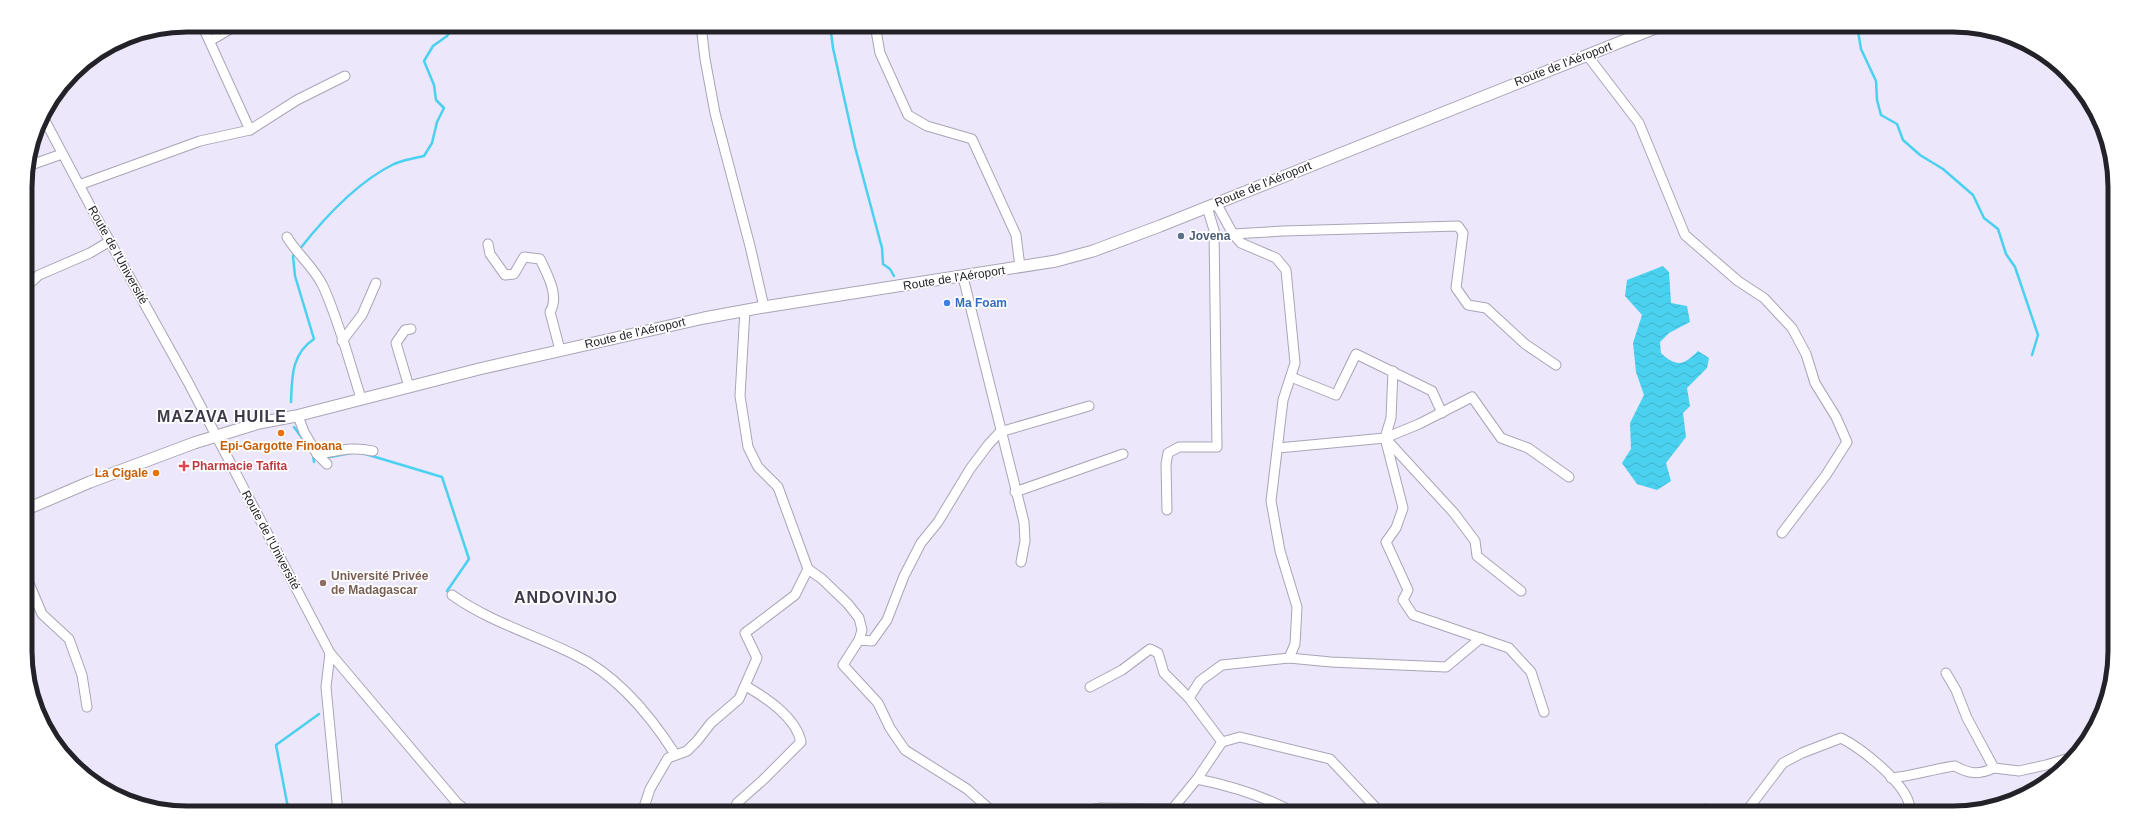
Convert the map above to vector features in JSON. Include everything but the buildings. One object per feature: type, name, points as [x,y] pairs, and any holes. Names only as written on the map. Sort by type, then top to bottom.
[{"type":"main road","name":"Route de l'Aéroport","points":[[32,507],[90,482],[216,435],[259,423],[298,416],[361,398],[409,388],[560,350],[745,310],[963,277],[1056,261],[1093,251],[1645,32]]},
{"type":"street","points":[[206,32],[250,130]]},
{"type":"street","points":[[210,41],[225,32]]},
{"type":"street","points":[[702,32],[715,113],[750,246],[764,307]]},
{"type":"street","points":[[876,32],[880,53],[908,115],[927,126],[972,139],[1016,235],[1020,267]]},
{"type":"street","points":[[1587,55],[1638,123],[1685,236],[1738,281],[1764,298],[1792,328],[1806,354],[1815,383],[1836,416],[1847,442],[1826,475],[1782,533]]},
{"type":"street","points":[[78,185],[200,141],[250,130],[297,100],[345,76]]},
{"type":"street","name":"Route de l'Université","points":[[46,123],[78,185],[216,435],[330,653],[461,806]]},
{"type":"street","points":[[34,164],[62,154]]},
{"type":"street","points":[[1212,205],[1241,243],[1276,258],[1286,270],[1296,363],[1283,400],[1271,501],[1280,551],[1297,607],[1295,644],[1289,658]]},
{"type":"street","points":[[1167,510],[1166,464],[1168,453],[1179,447],[1217,447],[1214,230],[1212,205]]},
{"type":"street","points":[[1233,234],[1283,231],[1458,226],[1463,233],[1456,288],[1468,305],[1486,308],[1525,344],[1556,366]]},
{"type":"street","points":[[287,237],[293,247],[310,264],[322,285],[361,398]]},
{"type":"street","points":[[32,281],[39,275],[90,253],[110,241]]},
{"type":"street","points":[[488,244],[490,254],[505,275],[514,274],[524,257],[540,259],[548,276],[555,302],[550,312],[560,350]]},
{"type":"street","points":[[963,277],[1000,432],[1024,522],[1025,540],[1021,562]]},
{"type":"street","points":[[342,341],[362,315],[376,283]]},
{"type":"street","points":[[745,310],[740,396],[748,447],[758,466],[778,487],[808,569],[848,604],[859,618],[862,630],[859,640],[843,665],[878,703],[890,728],[905,750],[967,789],[986,806]]},
{"type":"street","points":[[409,388],[396,343],[405,330],[411,329]]},
{"type":"street","points":[[1291,377],[1336,395],[1356,354],[1432,391],[1442,413]]},
{"type":"street","points":[[1392,371],[1391,418],[1385,438],[1403,508],[1396,528],[1386,542],[1408,590],[1403,600],[1413,615],[1509,648],[1531,672],[1544,712]]},
{"type":"street","points":[[1278,448],[1385,438],[1442,413],[1472,397],[1501,438],[1528,448],[1569,477]]},
{"type":"street","points":[[859,640],[872,641],[887,620],[904,576],[921,543],[938,522],[970,469],[1000,432],[1089,406]]},
{"type":"street","points":[[298,416],[304,432],[317,454],[327,464]]},
{"type":"street","points":[[1385,438],[1454,513],[1475,541],[1477,556],[1521,591]]},
{"type":"street","points":[[317,454],[356,447],[373,450]]},
{"type":"street","points":[[1015,492],[1123,454]]},
{"type":"street","points":[[644,806],[650,789],[668,758],[686,751],[697,742],[711,723],[739,699],[757,658],[745,633],[795,595],[808,569]]},
{"type":"street","points":[[32,590],[42,614],[70,639],[82,675],[87,706]]},
{"type":"street","points":[[452,595],[501,623],[576,655],[599,670],[625,690],[663,736],[675,754]]},
{"type":"street","points":[[1189,698],[1200,681],[1222,665],[1289,658],[1338,663],[1446,667],[1481,638]]},
{"type":"street","points":[[1090,687],[1122,670],[1150,650],[1158,653],[1164,673],[1189,698],[1222,742]]},
{"type":"street","points":[[330,653],[326,687],[337,806]]},
{"type":"street","points":[[1946,673],[1956,690],[1967,718],[1994,768]]},
{"type":"street","points":[[736,806],[737,803],[763,780],[801,742],[799,733],[783,714],[764,697],[746,686]]},
{"type":"street","points":[[1174,806],[1197,779],[1222,742],[1240,737],[1330,759],[1373,806]]},
{"type":"street","points":[[1750,806],[1774,771],[1783,762],[1840,738],[1852,743],[1891,778],[1907,797],[1910,806]]},
{"type":"street","points":[[1891,778],[1915,776],[1937,769],[1955,766],[1965,772],[1982,774],[1994,768],[2019,771],[2064,760]]},
{"type":"street","points":[[1197,779],[1228,785],[1282,806]]},
{"type":"water","points":[[1663,266],[1669,272],[1671,303],[1687,306],[1690,322],[1669,333],[1660,342],[1661,353],[1676,363],[1684,362],[1698,351],[1709,358],[1707,368],[1687,388],[1690,406],[1683,413],[1686,437],[1666,463],[1671,481],[1657,490],[1637,484],[1622,463],[1631,449],[1630,423],[1644,395],[1636,372],[1633,343],[1642,315],[1625,296],[1627,280]]},
{"type":"waterway","points":[[299,250],[330,213],[367,181],[394,164],[424,156],[432,143],[437,122],[444,108],[436,100],[434,85],[424,61],[433,46],[447,36],[450,32]]},
{"type":"waterway","points":[[831,32],[833,48],[855,147],[882,248],[883,264],[890,269],[894,276]]},
{"type":"waterway","points":[[1858,32],[1861,49],[1876,81],[1877,100],[1881,115],[1897,124],[1903,140],[1920,155],[1943,169],[1973,195],[1984,218],[1998,229],[2006,254],[2015,267],[2038,335],[2032,355]]},
{"type":"waterway","points":[[291,402],[294,367],[301,352],[306,345],[314,339],[295,276],[293,256],[296,253]]},
{"type":"waterway","points":[[294,427],[305,442]]},
{"type":"waterway","points":[[325,458],[351,453]]},
{"type":"waterway","points":[[362,453],[442,477],[469,559],[447,591]]},
{"type":"waterway","points":[[313,455],[314,462]]},
{"type":"waterway","points":[[288,806],[276,745],[319,714]]},
{"type":"place","name":"Jovena","points":[[1181,236]]},
{"type":"place","name":"Ma Foam","points":[[947,303]]},
{"type":"place","name":"Epi-Gargotte Finoana","points":[[281,433]]},
{"type":"place","name":"Pharmacie Tafita","points":[[184,466]]},
{"type":"place","name":"La Cigale","points":[[156,473]]},
{"type":"place","name":"Université Privée de Madagascar","points":[[323,583]]},
{"type":"district","name":"MAZAVA HUILE","points":[[222,416]]},
{"type":"district","name":"ANDOVINJO","points":[[566,597]]}]
